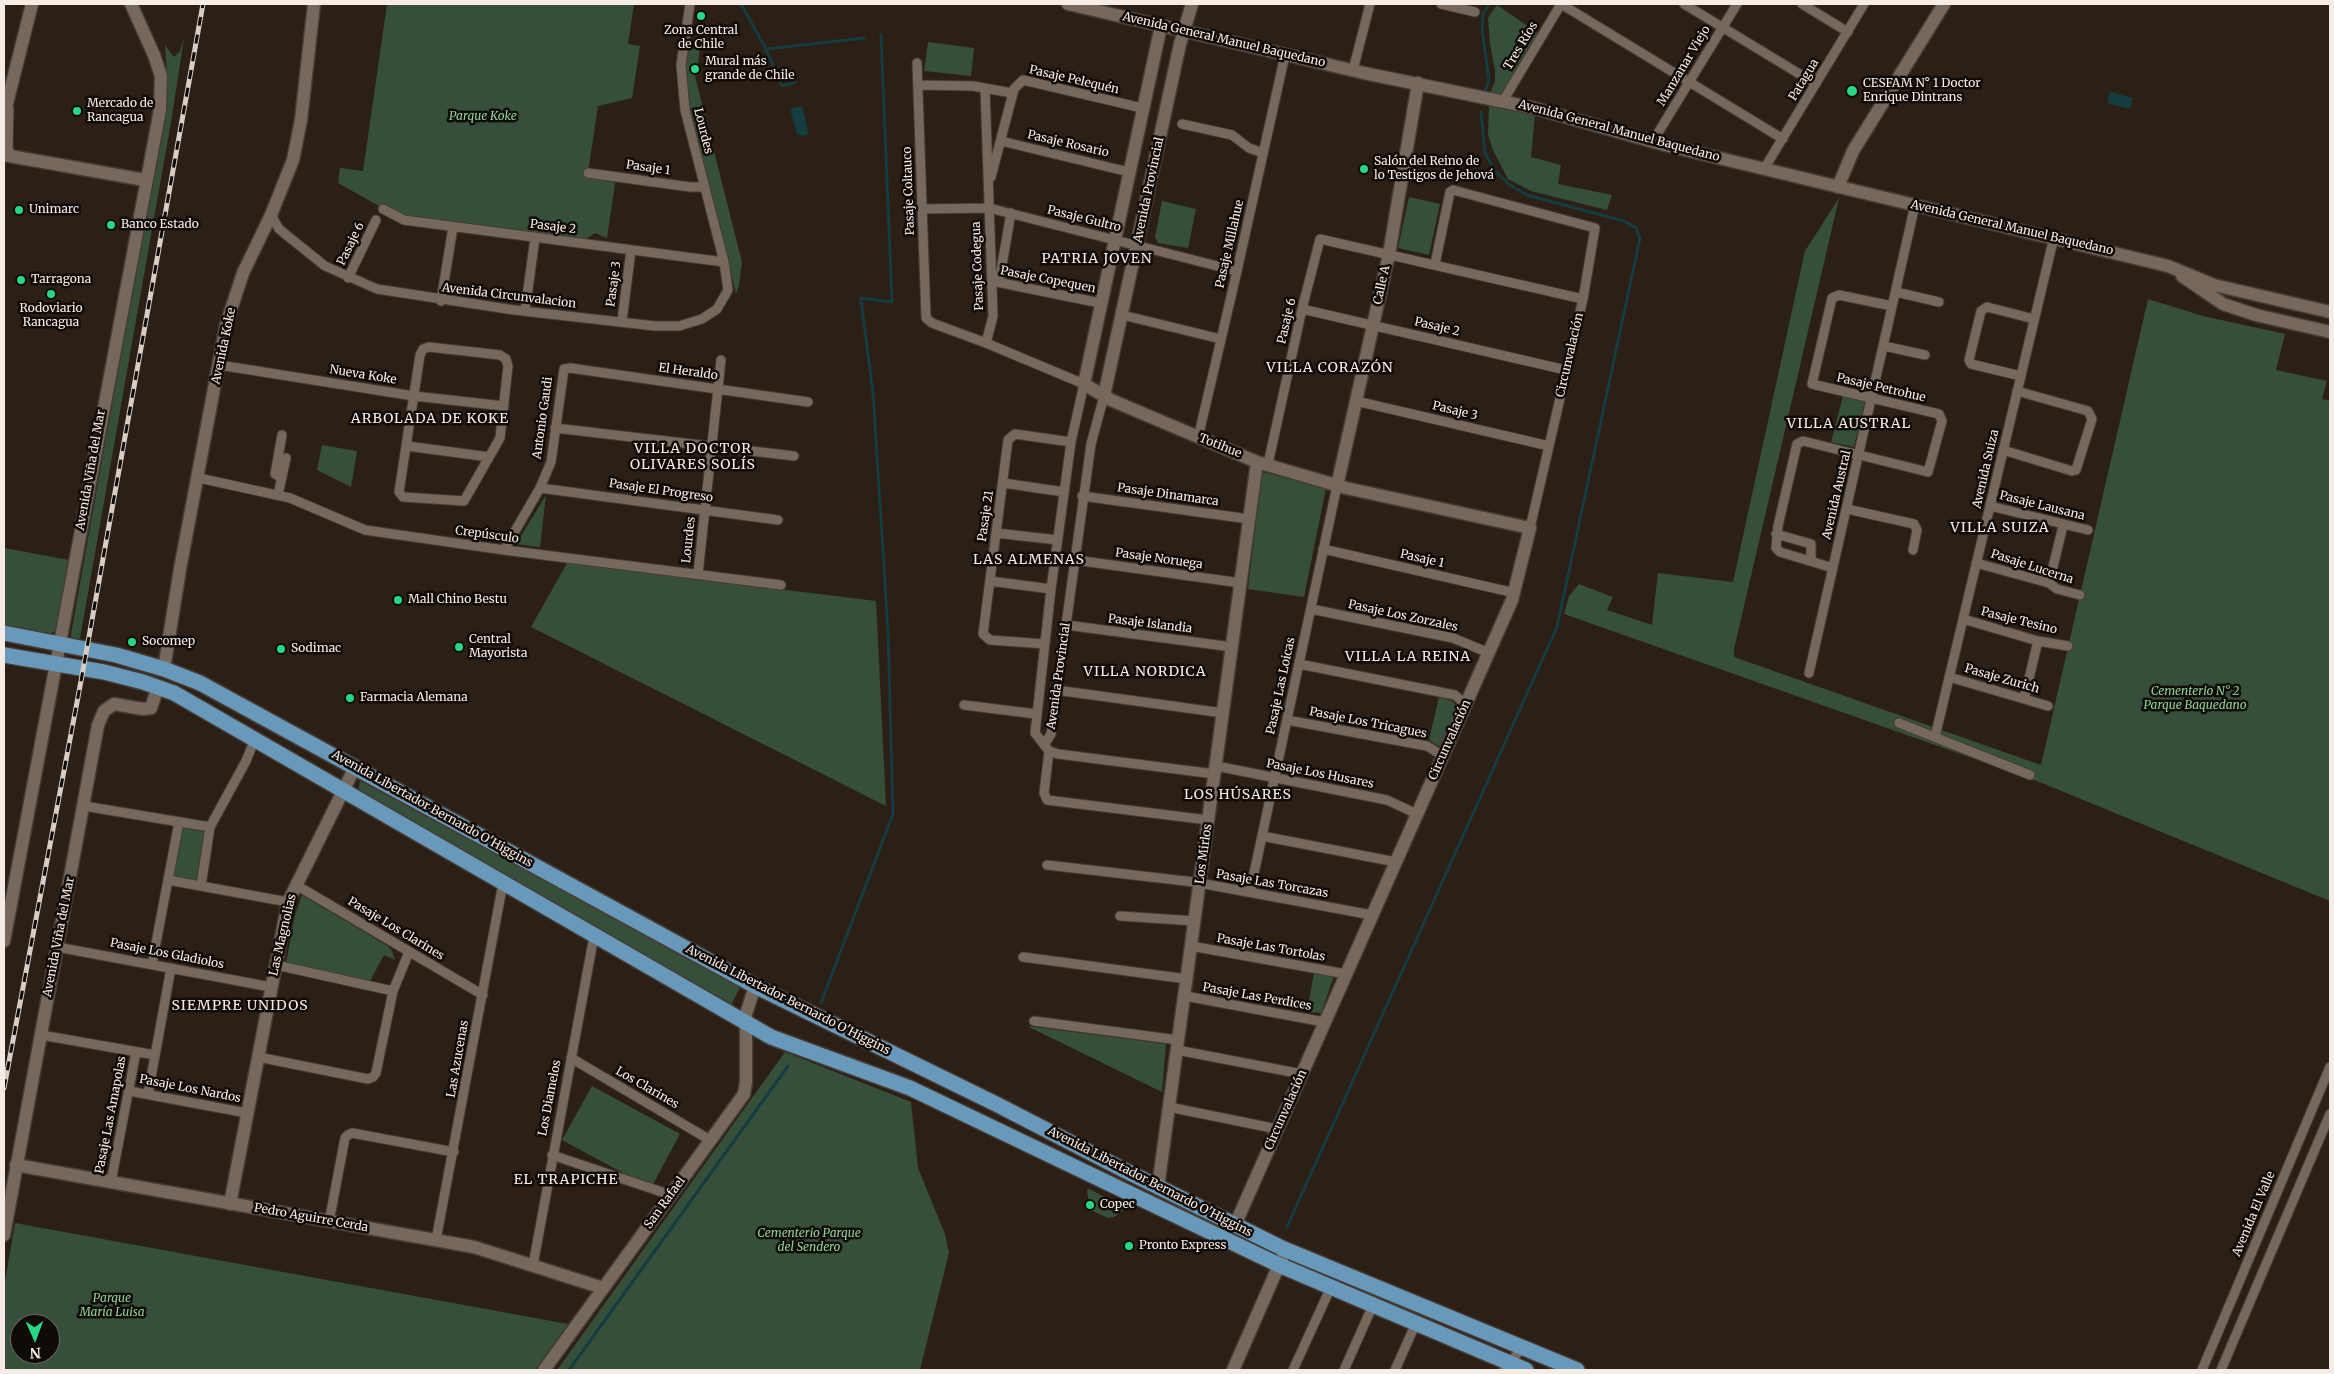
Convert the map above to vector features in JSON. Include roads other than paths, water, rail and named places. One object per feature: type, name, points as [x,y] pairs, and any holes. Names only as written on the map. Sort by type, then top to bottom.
[{"type":"main road","name":"Avenida Libertador Bernardo O'Higgins","points":[[4,633],[116,655],[164,668],[200,683],[755,986],[996,1104],[1284,1249],[1577,1370]]},
{"type":"main road","name":"Avenida Libertador Bernardo O'Higgins","points":[[4,654],[56,662],[128,678],[158,687],[202,707],[342,790],[771,1037],[910,1088],[1279,1265],[1416,1323],[1504,1364],[1526,1370]]},
{"type":"main road","points":[[1504,1364],[1506,1341]]},
{"type":"street","points":[[4,115],[32,4]]},
{"type":"street","name":"Avenida Viña del Mar","points":[[4,941],[8,891],[56,662],[162,90],[156,59],[131,4]]},
{"type":"street","name":"Avenida Koke","points":[[164,668],[180,569],[226,325],[242,273],[271,215],[293,160],[301,120],[314,4]]},
{"type":"street","name":"Lourdes","points":[[690,4],[681,65],[685,110],[724,262]]},
{"type":"street","name":"Avenida General Manuel Baquedano","points":[[1068,4],[1353,70],[1502,101],[1764,169],[2054,237],[2168,266],[2214,284],[2330,312]]},
{"type":"street","name":"Avenida Provincial","points":[[1046,748],[1051,734],[1082,496],[1091,444],[1104,396],[1138,246],[1183,31],[1192,4]]},
{"type":"street","points":[[1353,70],[1370,4]]},
{"type":"street","points":[[1442,4],[1476,12]]},
{"type":"street","points":[[1561,4],[1783,139]]},
{"type":"street","name":"Tres Ríos","points":[[1502,101],[1561,4]]},
{"type":"street","points":[[1684,4],[1816,84]]},
{"type":"street","name":"Manzanar Viejo","points":[[1653,141],[1736,4]]},
{"type":"street","points":[[1802,4],[1848,32]]},
{"type":"street","name":"Patagua","points":[[1764,169],[1864,4]]},
{"type":"street","points":[[1838,187],[1853,151],[1944,4]]},
{"type":"street","name":"Avenida Provincial","points":[[1046,748],[1036,733],[1036,714],[1071,442],[1161,26]]},
{"type":"street","name":"Pasaje Millahue","points":[[1198,438],[1238,271],[1285,54]]},
{"type":"street","name":"Pasaje Coltauco","points":[[917,63],[926,318]]},
{"type":"street","name":"Pasaje Pelequén","points":[[1012,93],[1015,85],[1023,80],[1142,108]]},
{"type":"street","name":"Calle A","points":[[1337,486],[1389,254],[1418,83]]},
{"type":"street","points":[[918,85],[973,86],[1012,93]]},
{"type":"street","name":"Pasaje Codegua","points":[[986,89],[989,208],[995,282],[993,316],[986,343]]},
{"type":"street","name":"Pasaje Codegua","points":[[988,186],[1012,93]]},
{"type":"street","points":[[9,96],[7,156],[145,180]]},
{"type":"street","points":[[1182,124],[1232,135],[1249,148],[1263,153]]},
{"type":"street","name":"Pasaje Rosario","points":[[1001,141],[1129,172]]},
{"type":"street","name":"Pasaje 1","points":[[588,172],[690,187],[705,187]]},
{"type":"street","name":"Circunvalación","points":[[1235,1225],[1515,593],[1583,299],[1596,232],[1593,226],[1457,190],[1450,192],[1435,264]]},
{"type":"street","name":"Avenida Austral","points":[[1809,673],[1915,205]]},
{"type":"street","name":"Pasaje Gultro","points":[[922,208],[989,208],[1238,271]]},
{"type":"street","name":"Pasaje 2","points":[[382,210],[404,220],[724,262]]},
{"type":"street","points":[[995,282],[1011,213]]},
{"type":"street","name":"Avenida Circunvalacion","points":[[271,215],[279,229],[302,250],[325,266],[348,278],[377,289],[441,301],[622,322],[679,326],[702,319],[718,309],[728,290],[724,262]]},
{"type":"street","name":"Pasaje 6","points":[[348,278],[376,220]]},
{"type":"street","points":[[441,301],[453,227]]},
{"type":"street","name":"Avenida Suiza","points":[[1935,737],[2054,237]]},
{"type":"street","points":[[525,311],[535,238]]},
{"type":"street","name":"Pasaje 6","points":[[1262,463],[1318,241],[1324,238],[1389,254]]},
{"type":"street","name":"Pasaje 3","points":[[622,322],[631,250]]},
{"type":"street","points":[[1389,254],[1583,299]]},
{"type":"street","name":"Avenida General Manuel Baquedano","points":[[2168,266],[2223,304],[2256,315],[2330,332]]},
{"type":"street","name":"Pasaje Copequen","points":[[995,282],[1100,303]]},
{"type":"street","points":[[1896,292],[1939,302]]},
{"type":"street","name":"Pasaje Petrohue","points":[[1859,455],[1928,472],[1942,421],[1942,416],[1814,385],[1812,380],[1832,298],[1839,295],[1892,306]]},
{"type":"street","points":[[2021,376],[1971,364],[1969,360],[1983,307],[2034,319]]},
{"type":"street","name":"Pasaje 2","points":[[1302,309],[1566,370]]},
{"type":"street","points":[[1122,315],[1221,339]]},
{"type":"street","name":"Totihue","points":[[926,318],[932,323],[986,343],[1084,384],[1104,396],[1198,438],[1262,463],[1337,486],[1530,528]]},
{"type":"street","points":[[1884,346],[1925,355]]},
{"type":"street","points":[[429,347],[500,355],[506,359],[508,366],[500,438],[464,501],[403,497],[399,492],[414,396],[420,355],[423,349],[429,347]]},
{"type":"street","name":"Lourdes","points":[[698,574],[721,360]]},
{"type":"street","name":"Nueva Koke","points":[[219,365],[414,396],[504,406]]},
{"type":"street","name":"El Heraldo","points":[[564,369],[570,368],[808,402]]},
{"type":"street","name":"Antonio Gaudi","points":[[504,550],[540,488],[551,462],[564,369]]},
{"type":"street","points":[[2003,450],[2072,471],[2076,470],[2092,414],[2088,411],[2017,391]]},
{"type":"street","name":"Pasaje 3","points":[[1356,400],[1549,446]]},
{"type":"street","points":[[555,428],[794,456]]},
{"type":"street","name":"Pasaje 21","points":[[1045,644],[990,640],[983,634],[996,533],[1008,440],[1015,434],[1071,442]]},
{"type":"street","points":[[282,435],[275,474],[282,478]]},
{"type":"street","points":[[1833,568],[1776,548],[1777,530],[1799,442],[1859,455]]},
{"type":"street","points":[[407,446],[489,457]]},
{"type":"street","points":[[278,496],[286,458]]},
{"type":"street","name":"Los Mirlos","points":[[1158,1187],[1250,519],[1262,463]]},
{"type":"street","name":"Crepúsculo","points":[[198,478],[296,500],[365,530],[504,550],[781,585]]},
{"type":"street","points":[[1003,483],[1064,492]]},
{"type":"street","name":"Pasaje Las Loicas","points":[[1250,892],[1337,486]]},
{"type":"street","name":"Pasaje El Progreso","points":[[540,488],[778,520]]},
{"type":"street","name":"Pasaje Dinamarca","points":[[1082,496],[1250,519]]},
{"type":"street","name":"Pasaje Lausana","points":[[1990,506],[2064,526],[2088,530]]},
{"type":"street","points":[[1847,508],[1914,524],[1917,530],[1913,550]]},
{"type":"street","points":[[2049,583],[2064,526]]},
{"type":"street","points":[[1777,530],[1811,544],[1811,561]]},
{"type":"street","points":[[996,533],[1058,540]]},
{"type":"street","name":"Pasaje 1","points":[[1323,549],[1515,593]]},
{"type":"street","name":"Pasaje Noruega","points":[[1075,560],[1241,583]]},
{"type":"street","name":"Pasaje Lucerna","points":[[1976,562],[2049,583],[2057,589],[2080,595]]},
{"type":"street","points":[[990,582],[1051,589]]},
{"type":"street","name":"Pasaje Los Zorzales","points":[[1310,609],[1453,638],[1489,653]]},
{"type":"street","name":"Pasaje Tesino","points":[[1963,620],[2038,641],[2068,646]]},
{"type":"street","name":"Pasaje Islandia","points":[[1066,625],[1232,647]]},
{"type":"street","points":[[2024,699],[2038,641]]},
{"type":"street","points":[[1299,664],[1455,695],[1466,705]]},
{"type":"street","name":"Pasaje Zurich","points":[[1949,677],[2048,706]]},
{"type":"street","name":"Avenida Viña del Mar","points":[[4,1235],[97,732],[104,712],[108,707],[117,704],[148,709],[154,701],[158,687]]},
{"type":"street","points":[[1056,690],[1223,713]]},
{"type":"street","points":[[964,705],[1036,714]]},
{"type":"street","name":"Pasaje Los Tricagues","points":[[1287,720],[1427,746],[1443,756]]},
{"type":"street","points":[[1899,723],[2030,775]]},
{"type":"street","points":[[201,886],[210,827],[246,761],[255,739]]},
{"type":"street","points":[[1046,748],[1044,793],[1047,800],[1208,820]]},
{"type":"street","name":"Pasaje Los Husares","points":[[1046,748],[1058,754],[1274,777],[1387,800],[1417,814]]},
{"type":"street","name":"Las Magnolias","points":[[230,1204],[288,902],[355,767]]},
{"type":"street","points":[[84,806],[210,827]]},
{"type":"street","points":[[152,964],[179,822]]},
{"type":"street","points":[[1262,836],[1396,862]]},
{"type":"street","name":"Pasaje Las Torcazas","points":[[1047,865],[1200,883],[1372,915]]},
{"type":"street","points":[[168,880],[288,902]]},
{"type":"street","name":"Las Azucenas","points":[[436,1240],[503,883]]},
{"type":"street","name":"Pasaje Los Clarines","points":[[296,885],[483,995]]},
{"type":"street","points":[[1120,916],[1195,921]]},
{"type":"street","name":"Los Diamelos","points":[[533,1265],[594,936]]},
{"type":"street","name":"Pasaje Las Tortolas","points":[[1191,946],[1346,974]]},
{"type":"street","name":"Pasaje Los Gladiolos","points":[[57,947],[271,987]]},
{"type":"street","points":[[258,1057],[368,1079],[373,1077],[376,1073],[393,992],[409,952]]},
{"type":"street","points":[[1023,957],[1187,979]]},
{"type":"street","points":[[276,965],[393,992]]},
{"type":"street","points":[[148,1094],[171,968]]},
{"type":"street","name":"San Rafael","points":[[544,1370],[745,1091],[746,1023],[748,1004],[755,986]]},
{"type":"street","name":"Pasaje Las Perdices","points":[[1185,996],[1324,1022]]},
{"type":"street","points":[[1034,1021],[1178,1045],[1302,1074]]},
{"type":"street","points":[[41,1035],[155,1055]]},
{"type":"street","name":"Pasaje Las Amapolas","points":[[111,1182],[136,1052]]},
{"type":"street","name":"Los Clarines","points":[[571,1058],[710,1140]]},
{"type":"street","name":"Avenida El Valle","points":[[2202,1370],[2330,1067]]},
{"type":"street","name":"Pasaje Los Nardos","points":[[129,1091],[247,1113]]},
{"type":"street","points":[[1169,1107],[1278,1129]]},
{"type":"street","points":[[2220,1370],[2330,1114]]},
{"type":"street","points":[[329,1222],[345,1138],[348,1135],[352,1133],[454,1152]]},
{"type":"street","points":[[552,1155],[671,1195]]},
{"type":"street","name":"Pedro Aguirre Cerda","points":[[16,1165],[488,1250],[603,1288]]},
{"type":"street","points":[[1235,1369],[1284,1249]]},
{"type":"street","points":[[1292,1370],[1331,1287]]},
{"type":"street","points":[[1344,1370],[1373,1305]]},
{"type":"street","points":[[1395,1370],[1416,1323]]},
{"type":"street","points":[[1504,1364],[1522,1348]]},
{"type":"water","points":[[2110,92],[2133,98],[2130,109],[2107,103]]},
{"type":"water","points":[[802,106],[809,134],[803,136],[797,134],[790,109]]},
{"type":"waterway","points":[[741,4],[766,49],[782,86],[795,82]]},
{"type":"waterway","points":[[1484,95],[1489,80],[1482,29],[1483,14],[1489,4]]},
{"type":"waterway","points":[[861,298],[892,302],[881,35]]},
{"type":"waterway","points":[[766,49],[864,38]]},
{"type":"waterway","points":[[1287,1227],[1557,627],[1640,238],[1636,228],[1624,221],[1527,195],[1510,185],[1495,171],[1485,153],[1481,112]]},
{"type":"waterway","points":[[821,1003],[893,814],[888,631],[873,393],[861,300]]},
{"type":"waterway","points":[[569,1370],[788,1066]]},
{"type":"railway","points":[[4,1088],[81,681],[203,4]]},
{"type":"place","name":"Zona Central de Chile","points":[[701,16]]},
{"type":"place","name":"Mural más grande de Chile","points":[[695,69]]},
{"type":"place","name":"CESFAM N° 1 Doctor Enrique Dintrans","points":[[1852,91]]},
{"type":"place","name":"Mercado de Rancagua","points":[[77,111]]},
{"type":"place","name":"Salón del Reino de lo Testigos de Jehová","points":[[1364,169]]},
{"type":"place","name":"Unimarc","points":[[19,210]]},
{"type":"place","name":"Banco Estado","points":[[111,225]]},
{"type":"place","name":"Tarragona","points":[[21,280]]},
{"type":"place","name":"Rodoviario Rancagua","points":[[51,294]]},
{"type":"place","name":"Mall Chino Bestu","points":[[398,600]]},
{"type":"place","name":"Socomep","points":[[132,642]]},
{"type":"place","name":"Central Mayorista","points":[[459,647]]},
{"type":"place","name":"Sodimac","points":[[281,649]]},
{"type":"place","name":"Farmacia Alemana","points":[[350,698]]},
{"type":"place","name":"Copec","points":[[1090,1205]]},
{"type":"place","name":"Pronto Express","points":[[1129,1246]]},
{"type":"district","name":"PATRIA JOVEN","points":[[1097,259]]},
{"type":"district","name":"VILLA CORAZÓN","points":[[1330,368]]},
{"type":"district","name":"ARBOLADA DE KOKE","points":[[430,419]]},
{"type":"district","name":"VILLA AUSTRAL","points":[[1849,424]]},
{"type":"district","name":"VILLA DOCTOR OLIVARES SOLÍS","points":[[693,458]]},
{"type":"district","name":"VILLA SUIZA","points":[[2000,528]]},
{"type":"district","name":"LAS ALMENAS","points":[[1029,560]]},
{"type":"district","name":"VILLA LA REINA","points":[[1408,657]]},
{"type":"district","name":"VILLA NORDICA","points":[[1145,672]]},
{"type":"district","name":"LOS HÚSARES","points":[[1238,795]]},
{"type":"district","name":"SIEMPRE UNIDOS","points":[[240,1006]]},
{"type":"district","name":"EL TRAPICHE","points":[[566,1180]]},
{"type":"park label","name":"Parque Koke","points":[[483,117]]},
{"type":"park label","name":"Cementerio N° 2 Parque Baquedano","points":[[2195,699]]},
{"type":"park label","name":"Cementerio Parque del Sendero","points":[[809,1241]]},
{"type":"park label","name":"Parque María Luisa","points":[[112,1306]]}]
